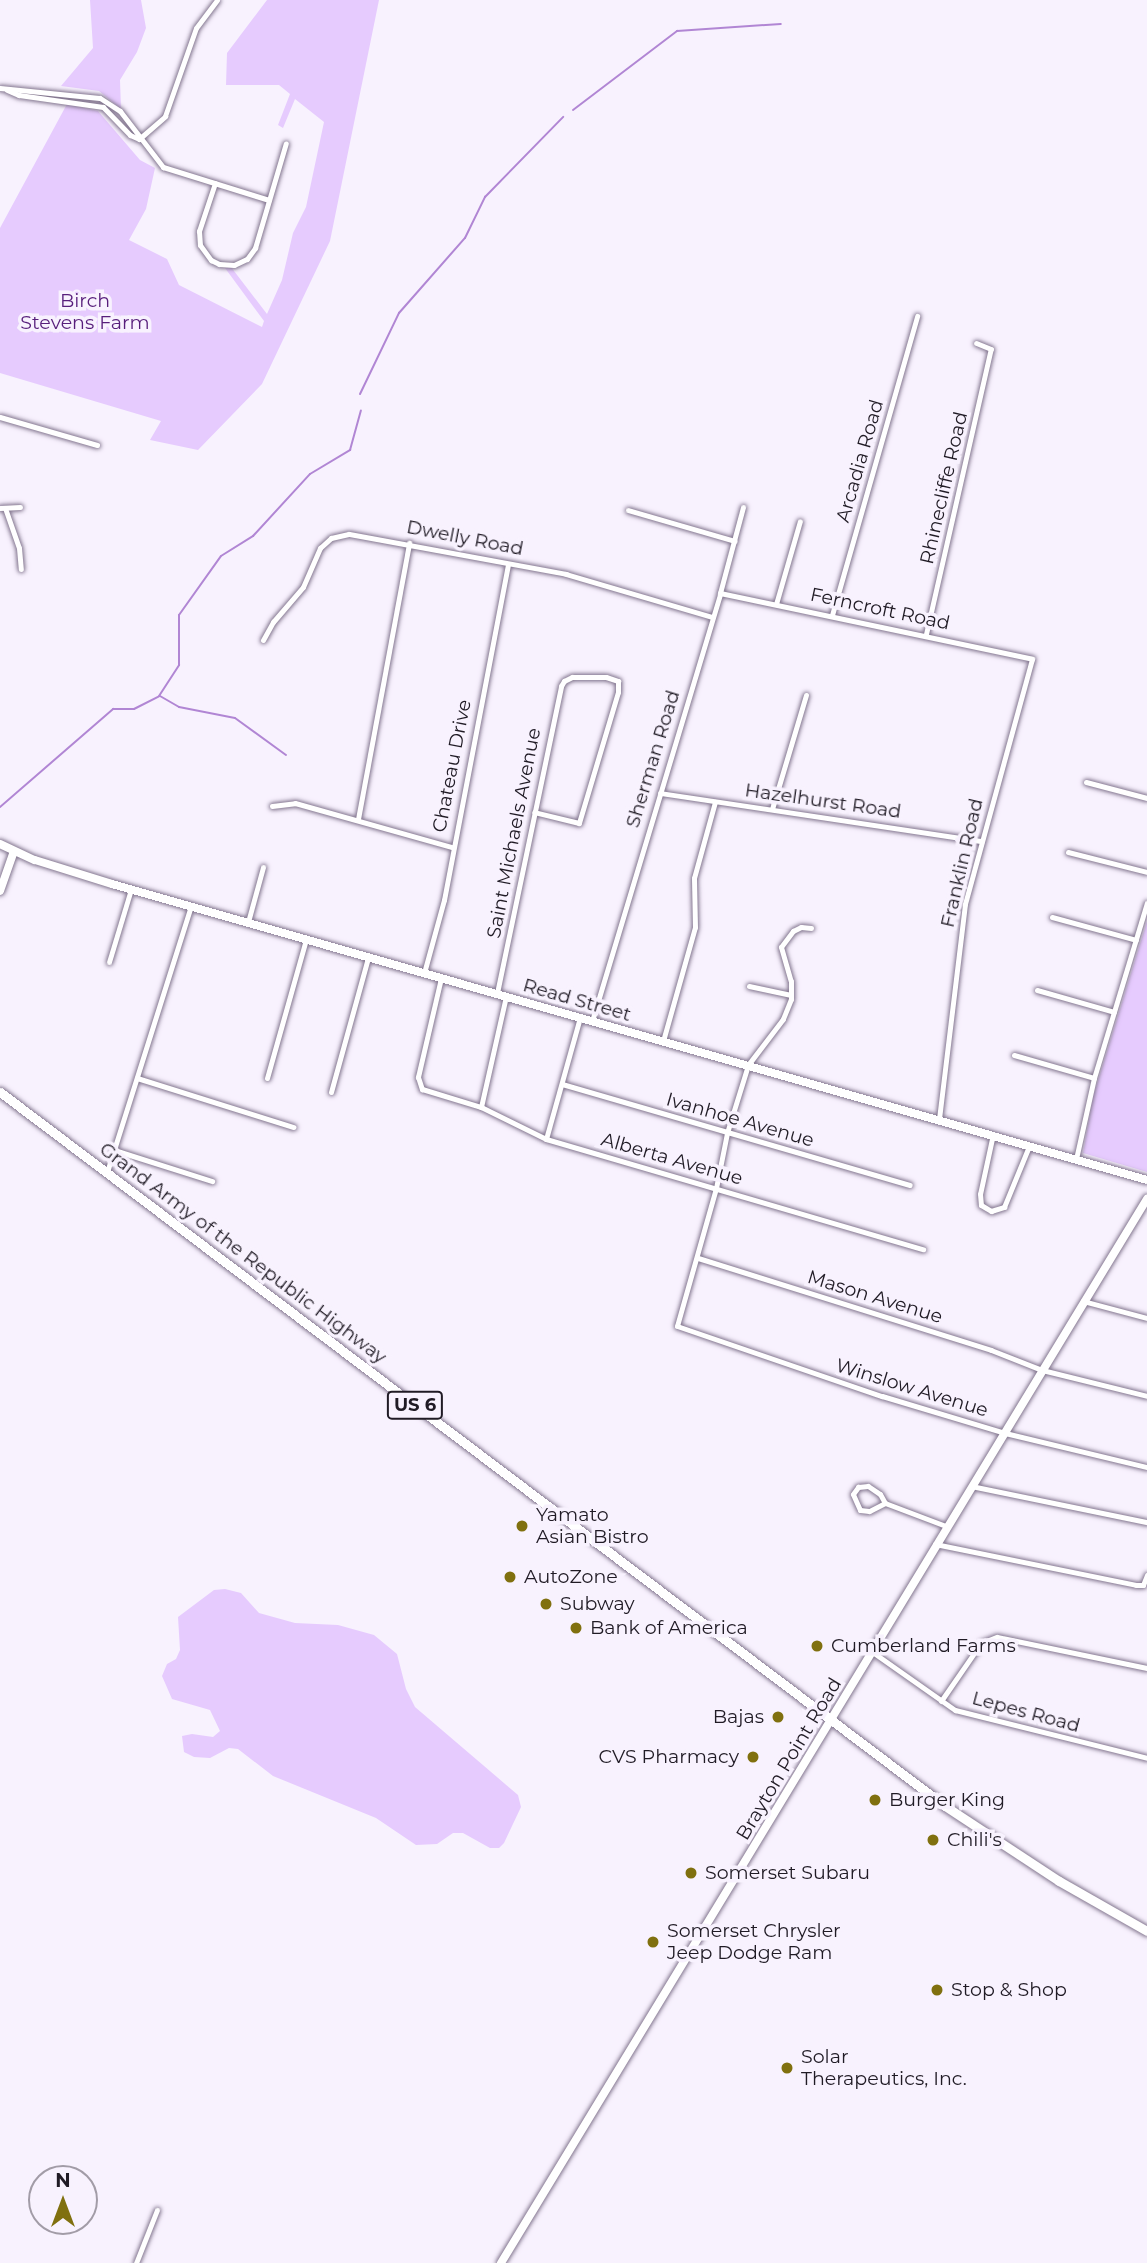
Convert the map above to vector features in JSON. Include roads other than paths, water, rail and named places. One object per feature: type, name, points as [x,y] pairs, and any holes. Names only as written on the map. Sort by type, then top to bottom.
[{"type":"main road","name":"Grand Army of the Republic Highway","points":[[0,1092],[830,1720],[1011,1851],[1147,1931]]},
{"type":"street","points":[[139,139],[165,116],[196,29],[217,0]]},
{"type":"street","points":[[0,88],[19,96],[103,107],[130,135],[139,139],[163,167],[269,200]]},
{"type":"street","points":[[215,183],[198,236],[204,253],[219,264],[234,265],[250,256],[286,144]]},
{"type":"street","name":"Arcadia Road","points":[[832,615],[918,316]]},
{"type":"street","name":"Rhinecliffe Road","points":[[926,634],[990,349],[976,343]]},
{"type":"street","points":[[0,417],[97,445]]},
{"type":"street","points":[[20,507],[2,508],[19,548],[21,569]]},
{"type":"street","name":"Sherman Road","points":[[592,1021],[720,593],[743,507]]},
{"type":"street","points":[[628,509],[735,541]]},
{"type":"street","points":[[776,604],[800,521]]},
{"type":"street","name":"Dwelly Road","points":[[263,640],[272,622],[303,587],[316,554],[331,538],[360,534],[582,578],[712,617]]},
{"type":"street","points":[[358,819],[409,543]]},
{"type":"street","name":"Chateau Drive","points":[[424,973],[444,900],[508,564]]},
{"type":"street","name":"Ferncroft Road","points":[[720,593],[926,634],[1032,659]]},
{"type":"street","name":"Franklin Road","points":[[939,1119],[963,913],[1032,659]]},
{"type":"street","name":"Saint Michaels Avenue","points":[[481,1107],[534,812],[549,733],[564,681],[572,677],[607,677],[618,681],[618,692],[579,822],[534,812]]},
{"type":"street","points":[[772,809],[806,695]]},
{"type":"street","points":[[1086,782],[1147,798]]},
{"type":"street","name":"Hazelhurst Road","points":[[660,793],[981,841]]},
{"type":"street","points":[[272,806],[295,803],[452,848]]},
{"type":"street","points":[[663,1041],[695,927],[694,878],[715,803]]},
{"type":"street","name":"Read Street","points":[[0,844],[13,851],[131,889],[1147,1180]]},
{"type":"street","points":[[0,891],[13,851]]},
{"type":"street","points":[[1068,852],[1147,872]]},
{"type":"street","points":[[248,922],[263,867]]},
{"type":"street","points":[[109,962],[131,889]]},
{"type":"street","points":[[1076,1159],[1094,1078],[1147,903]]},
{"type":"street","points":[[107,1172],[191,906]]},
{"type":"street","points":[[1052,917],[1136,940]]},
{"type":"street","points":[[698,1258],[727,1133],[748,1065],[783,1019],[792,995],[781,947],[787,936],[797,929],[811,928]]},
{"type":"street","points":[[267,1078],[306,939]]},
{"type":"street","points":[[331,1092],[368,958]]},
{"type":"street","name":"Alberta Avenue","points":[[441,978],[418,1084],[422,1089],[481,1107],[547,1139],[923,1248]]},
{"type":"street","points":[[749,986],[792,995]]},
{"type":"street","points":[[1037,990],[1114,1012]]},
{"type":"street","points":[[547,1139],[580,1017]]},
{"type":"street","points":[[1014,1055],[1094,1078]]},
{"type":"street","points":[[137,1078],[293,1127]]},
{"type":"street","name":"Ivanhoe Avenue","points":[[562,1084],[910,1185]]},
{"type":"street","points":[[993,1134],[980,1195],[981,1205],[991,1211],[1004,1208],[1030,1145]]},
{"type":"street","points":[[114,1150],[212,1181]]},
{"type":"street","name":"Brayton Point Road","points":[[500,2263],[946,1525],[1147,1199]]},
{"type":"street","name":"Winslow Avenue","points":[[698,1258],[677,1322],[680,1330],[1005,1433],[1147,1467]]},
{"type":"street","name":"Mason Avenue","points":[[698,1258],[991,1350],[1042,1370],[1147,1396]]},
{"type":"street","points":[[1083,1301],[1147,1318]]},
{"type":"street","points":[[885,1503],[869,1511],[860,1510],[853,1494],[858,1487],[868,1486],[880,1494],[885,1503],[946,1525]]},
{"type":"street","points":[[971,1486],[1147,1522]]},
{"type":"street","points":[[935,1544],[1136,1585],[1146,1582],[1147,1575]]},
{"type":"street","points":[[941,1701],[981,1643],[997,1637],[1147,1668]]},
{"type":"street","name":"Lepes Road","points":[[871,1651],[941,1701],[979,1717],[1147,1758]]},
{"type":"street","points":[[136,2263],[157,2210]]},
{"type":"waterway","points":[[573,110],[677,31],[781,24]]},
{"type":"waterway","points":[[360,394],[399,313],[465,238],[485,197],[563,117]]},
{"type":"waterway","points":[[0,807],[113,709],[134,709],[159,696],[179,665],[179,615],[221,556],[253,536],[310,474],[350,450],[361,410]]},
{"type":"waterway","points":[[160,696],[179,707],[235,718],[286,755]]},
{"type":"place","name":"Yamato Asian Bistro","points":[[522,1526]]},
{"type":"place","name":"AutoZone","points":[[510,1577]]},
{"type":"place","name":"Subway","points":[[546,1604]]},
{"type":"place","name":"Bank of America","points":[[576,1628]]},
{"type":"place","name":"Cumberland Farms","points":[[817,1646]]},
{"type":"place","name":"Bajas","points":[[778,1717]]},
{"type":"place","name":"CVS Pharmacy","points":[[753,1757]]},
{"type":"place","name":"Burger King","points":[[875,1800]]},
{"type":"place","name":"Chili's","points":[[933,1840]]},
{"type":"place","name":"Somerset Subaru","points":[[691,1873]]},
{"type":"place","name":"Somerset Chrysler Jeep Dodge Ram","points":[[653,1942]]},
{"type":"place","name":"Stop & Shop","points":[[937,1990]]},
{"type":"place","name":"Solar Therapeutics, Inc.","points":[[787,2068]]},
{"type":"park label","name":"Birch Stevens Farm","points":[[85,312]]}]
